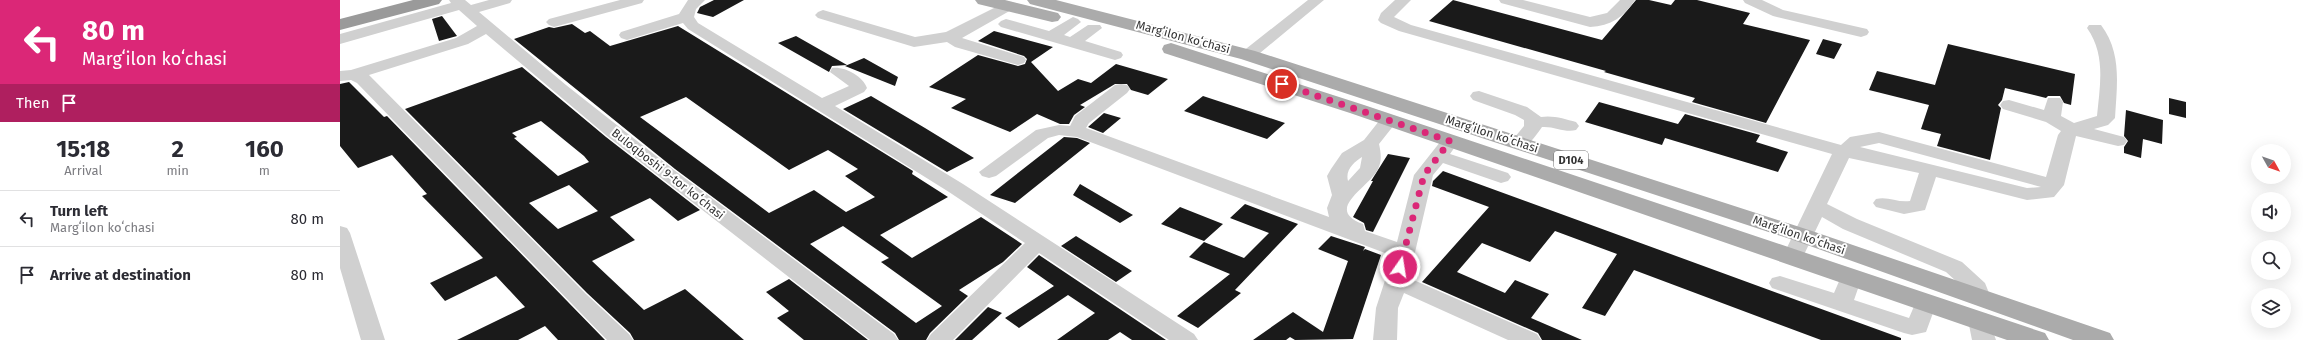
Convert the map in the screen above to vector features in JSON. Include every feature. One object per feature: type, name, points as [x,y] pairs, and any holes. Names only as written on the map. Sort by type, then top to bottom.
[{"type":"highway","points":[[340,18],[408,0]]},
{"type":"highway","points":[[340,25],[433,0]]},
{"type":"main road","name":"Margʻilon koʻchasi","points":[[984,0],[1007,15],[1041,8],[1248,55],[1804,236],[2101,340]]},
{"type":"main road","name":"Margʻilon koʻchasi","points":[[1041,8],[1073,33],[1094,28],[1223,65],[1389,120],[1445,148],[1793,258],[1926,302],[1982,330],[2036,340]]},
{"type":"street","points":[[340,39],[462,5],[505,0]]},
{"type":"street","points":[[554,22],[612,3],[637,0]]},
{"type":"street","points":[[1296,0],[1314,2]]},
{"type":"street","points":[[1404,0],[1386,16],[1386,20],[1405,28],[1844,152],[1856,152],[2027,194],[2047,194],[2054,185],[2067,135],[2071,129],[2102,122],[2106,118],[2110,70],[2104,41],[2094,28]]},
{"type":"street","points":[[1506,0],[1529,3],[1590,22],[1600,22],[1611,19],[1628,0]]},
{"type":"street","points":[[1750,0],[1778,12],[1861,32]]},
{"type":"street","points":[[1248,55],[1314,2]]},
{"type":"street","name":"Buloqboshi 9-tor koʻchasi","points":[[462,5],[673,179],[886,340]]},
{"type":"street","points":[[627,35],[690,5],[693,26],[956,188],[1037,243],[1186,340]]},
{"type":"street","points":[[1024,30],[1041,8]]},
{"type":"street","points":[[823,15],[914,42],[929,42],[955,36],[1007,15],[1024,30],[1051,37],[1073,33],[1115,55]]},
{"type":"street","points":[[346,76],[462,41],[488,27]]},
{"type":"street","points":[[955,36],[954,39],[961,44],[1018,60]]},
{"type":"street","points":[[822,105],[858,88],[857,84],[838,72]]},
{"type":"street","points":[[346,76],[363,80],[369,85],[578,299],[621,340]]},
{"type":"street","points":[[1080,132],[1077,129],[1081,120],[1121,89]]},
{"type":"street","points":[[1479,96],[1521,110],[1533,118],[1535,123]]},
{"type":"street","points":[[2009,105],[2053,110],[2071,129],[2118,141]]},
{"type":"street","points":[[1389,120],[1370,144],[1349,157],[1340,169],[1337,176],[1342,195],[1337,208],[1337,214],[1346,225],[1404,248]]},
{"type":"street","points":[[1519,143],[1535,123],[1549,121],[1570,126]]},
{"type":"street","points":[[989,172],[1042,134],[1059,130],[1080,132],[1404,248]]},
{"type":"street","points":[[1793,258],[1837,161],[1856,141],[1879,137],[2054,185]]},
{"type":"street","points":[[1382,340],[1387,308],[1396,282],[1424,175],[1445,148],[1501,177]]},
{"type":"street","points":[[1883,203],[1904,208],[1918,206],[1929,170]]},
{"type":"street","points":[[1817,206],[1850,224],[1954,267],[1977,288],[1980,298]]},
{"type":"street","points":[[340,233],[373,340]]},
{"type":"street","points":[[939,340],[1037,243]]},
{"type":"street","points":[[1841,304],[1851,277]]},
{"type":"street","points":[[1396,282],[1529,340]]},
{"type":"street","points":[[1780,283],[1912,327],[1918,326],[1926,302]]},
{"type":"building","points":[[714,0],[744,0],[713,17],[697,13],[700,7]]},
{"type":"building","points":[[1453,0],[1602,40],[1636,0],[1649,0],[1671,5],[1675,0],[1697,0],[1750,13],[1743,24],[1810,40],[1766,123],[1692,102],[1695,98],[1604,72],[1606,71],[1429,21]]},
{"type":"building","points":[[442,16],[457,36],[439,41],[432,19]]},
{"type":"building","points":[[572,24],[585,33],[590,31],[610,46],[678,26],[913,171],[912,174],[948,197],[880,235],[912,258],[981,217],[1022,244],[1003,262],[959,290],[968,296],[930,333],[926,340],[899,340],[895,333],[675,169],[514,39],[549,27],[554,28]],"holes":[[[686,97],[789,170],[828,150],[858,169],[845,176],[875,197],[846,212],[814,190],[769,213],[640,117]],[[843,226],[889,258],[881,262],[942,306],[916,323],[810,244]]]},
{"type":"building","points":[[994,31],[1053,47],[1031,62],[1058,91],[1078,79],[1091,83],[1116,64],[1168,79],[1148,95],[1131,90],[1127,84],[1115,84],[1080,105],[1085,107],[1074,115],[1069,124],[1060,124],[1037,114],[1010,132],[951,108],[966,99],[929,87],[978,55],[1018,66],[1025,64],[1027,59],[1024,56],[978,41]]},
{"type":"building","points":[[796,36],[847,65],[832,66],[829,72],[778,43]]},
{"type":"building","points":[[1823,39],[1842,44],[1834,59],[1816,54]]},
{"type":"building","points":[[1948,44],[2075,74],[2071,105],[2064,103],[2060,96],[2048,96],[2046,98],[2005,88],[2002,100],[1998,105],[2001,108],[1990,160],[1937,146],[1941,134],[1921,129],[1929,105],[1869,90],[1877,71],[1935,85]]},
{"type":"building","points":[[864,58],[898,77],[895,86],[845,66]]},
{"type":"building","points":[[522,67],[606,137],[700,210],[678,221],[650,198],[610,217],[635,240],[592,261],[644,310],[685,289],[744,340],[634,340],[630,333],[587,293],[405,109]],"holes":[[[541,121],[584,156],[589,162],[558,176],[514,138],[517,137],[512,133]],[[569,185],[598,211],[558,229],[529,203]]]},
{"type":"building","points":[[349,82],[384,117],[387,116],[605,340],[558,340],[545,326],[518,340],[457,340],[525,307],[496,276],[445,301],[430,283],[483,258],[422,196],[427,194],[392,155],[358,168],[340,146],[340,84]]},
{"type":"building","points":[[871,96],[974,158],[947,172],[843,109]]},
{"type":"building","points":[[1203,96],[1285,123],[1267,139],[1184,111]]},
{"type":"building","points":[[2169,98],[2186,102],[2186,118],[2169,114]]},
{"type":"building","points":[[1599,102],[1678,124],[1685,114],[1760,135],[1756,142],[1788,152],[1778,172],[1665,138],[1662,145],[1585,122]]},
{"type":"building","points":[[2126,110],[2163,120],[2162,144],[2143,139],[2141,158],[2124,153],[2124,147],[2128,141],[2124,136]]},
{"type":"building","points":[[1104,113],[1121,118],[1103,133],[1088,127]]},
{"type":"building","points":[[1064,137],[1077,138],[1090,143],[1015,203],[990,195]]},
{"type":"building","points":[[1388,154],[1410,158],[1373,232],[1366,230],[1364,223],[1353,217],[1373,181],[1371,181]]},
{"type":"building","points":[[1443,171],[1901,338],[1901,340],[1821,340],[1634,270],[1605,316],[1582,308],[1617,254],[1555,231],[1530,262],[1482,243],[1457,272],[1505,293],[1515,280],[1549,294],[1531,318],[1582,340],[1542,340],[1538,333],[1422,282],[1489,207],[1432,186],[1433,181]]},
{"type":"building","points":[[1080,184],[1133,215],[1120,223],[1073,195]]},
{"type":"building","points":[[1245,204],[1298,224],[1235,290],[1241,293],[1198,328],[1177,316],[1230,274],[1189,257],[1204,242],[1244,258],[1269,233],[1230,218]]},
{"type":"building","points":[[1180,207],[1223,224],[1204,241],[1161,224]]},
{"type":"building","points":[[1076,236],[1132,271],[1116,282],[1061,246]]},
{"type":"building","points":[[1331,236],[1365,247],[1363,251],[1365,249],[1381,255],[1353,339],[1295,340],[1290,337],[1286,340],[1253,340],[1293,312],[1323,332],[1348,261],[1318,249]]},
{"type":"building","points":[[1039,255],[1166,340],[1132,340],[1120,332],[1108,340],[1057,340],[1095,313],[1068,295],[1019,328],[1005,318],[1054,286],[1027,267]]},
{"type":"building","points":[[789,279],[868,340],[804,340],[777,318],[789,311],[766,292]]},
{"type":"building","points":[[988,307],[1002,313],[972,340],[955,340]]},
{"type":"route","points":[[1282,84],[1450,141],[1424,175],[1400,267]]}]
